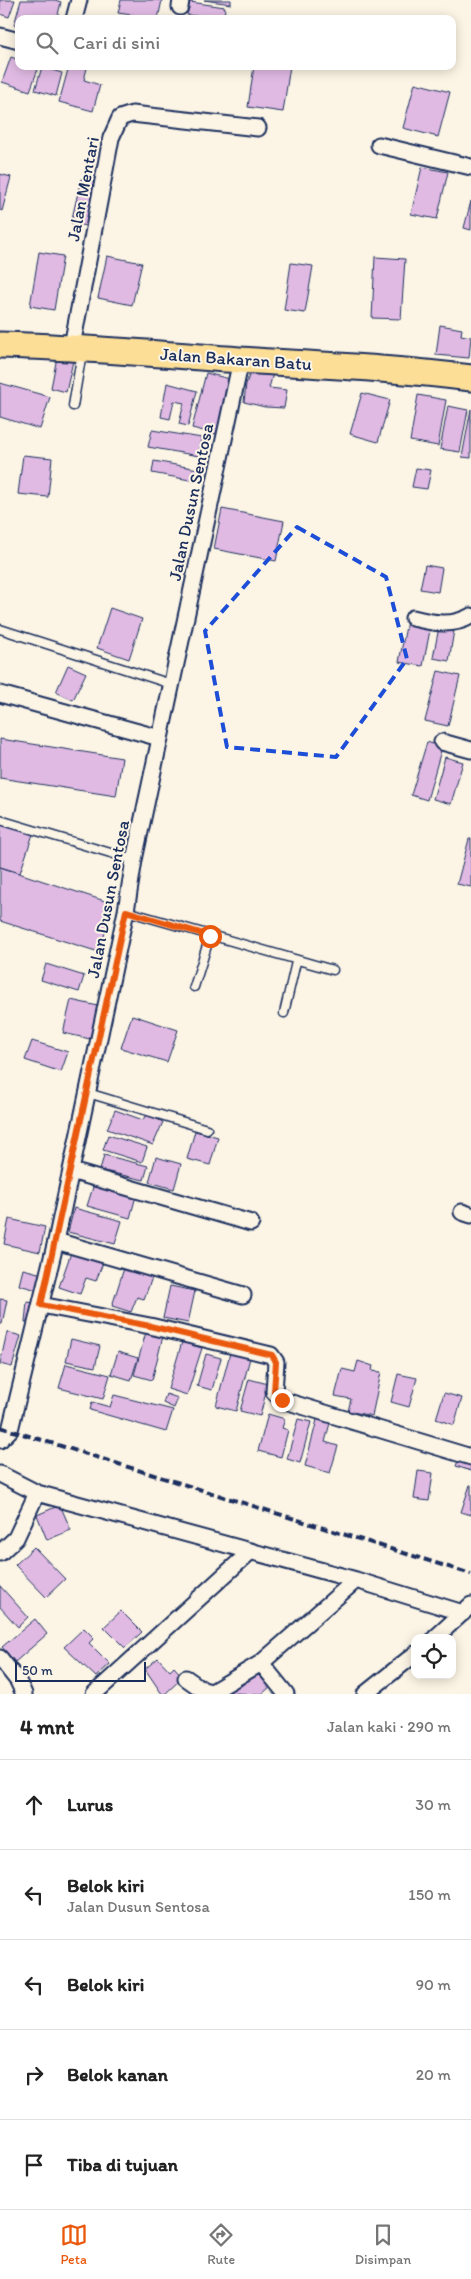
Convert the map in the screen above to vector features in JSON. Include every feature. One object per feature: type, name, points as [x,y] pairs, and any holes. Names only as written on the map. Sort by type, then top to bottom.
[{"type":"highway","name":"Jalan Bakaran Batu","points":[[0,345],[78,347],[241,360],[406,369],[471,378]]},
{"type":"street","points":[[75,15],[79,0]]},
{"type":"street","points":[[0,36],[15,40]]},
{"type":"street","name":"Jalan Mentari","points":[[78,347],[111,138],[118,121],[124,116],[132,114],[258,128]]},
{"type":"street","points":[[380,145],[471,167]]},
{"type":"street","name":"Jalan Dusun Sentosa","points":[[0,1440],[10,1430],[72,1171],[126,911],[134,860],[241,360]]},
{"type":"street","points":[[413,618],[456,624],[471,616]]},
{"type":"street","points":[[0,694],[160,738]]},
{"type":"street","points":[[442,742],[471,750]]},
{"type":"street","points":[[72,1171],[251,1222]]},
{"type":"street","points":[[56,1241],[243,1295]]},
{"type":"street","points":[[41,1305],[150,1326],[272,1355],[276,1362],[274,1392],[282,1400],[471,1457]]},
{"type":"street","points":[[0,1474],[37,1493],[467,1609]]},
{"type":"street","points":[[0,1553],[16,1538],[37,1493]]},
{"type":"street","points":[[94,1694],[251,1551]]},
{"type":"street","points":[[186,1678],[203,1690],[212,1692],[261,1663],[356,1580]]},
{"type":"street","points":[[439,1634],[467,1609]]},
{"type":"street","points":[[365,1694],[411,1657]]},
{"type":"street","points":[[0,1658],[18,1680],[24,1694]]},
{"type":"street","points":[[261,1663],[286,1694]]},
{"type":"lane","points":[[74,406],[78,347]]},
{"type":"lane","points":[[0,629],[171,684]]},
{"type":"lane","points":[[0,820],[134,860]]},
{"type":"lane","points":[[126,911],[296,962],[333,970]]},
{"type":"lane","points":[[194,987],[210,936]]},
{"type":"lane","points":[[284,1013],[296,962]]},
{"type":"lane","points":[[88,1093],[206,1129]]},
{"type":"highlighted area","points":[[297,527],[386,577],[407,659],[336,757],[227,747],[205,631]]},
{"type":"building","points":[[0,0],[15,0],[9,17],[0,14]]},
{"type":"building","points":[[21,0],[55,0],[61,2],[58,15],[17,15]]},
{"type":"building","points":[[121,0],[162,0],[159,15],[118,13]]},
{"type":"building","points":[[204,0],[231,0],[231,4]]},
{"type":"building","points":[[190,2],[225,7],[224,15],[187,15]]},
{"type":"building","points":[[11,57],[15,58],[15,70],[38,70],[30,91],[2,82]]},
{"type":"building","points":[[41,70],[52,70],[62,73],[56,96],[35,90]]},
{"type":"building","points":[[68,70],[86,70],[84,80],[100,85],[93,111],[59,102]]},
{"type":"building","points":[[253,70],[289,70],[283,112],[248,107]]},
{"type":"building","points":[[415,83],[450,92],[438,137],[403,128]]},
{"type":"building","points":[[422,167],[448,172],[437,219],[411,214]]},
{"type":"building","points":[[0,174],[11,177],[2,211],[0,210]]},
{"type":"building","points":[[81,179],[100,183],[91,227],[71,223]]},
{"type":"building","points":[[471,201],[471,230],[464,228]]},
{"type":"building","points":[[39,252],[63,256],[54,310],[30,306]]},
{"type":"building","points":[[107,256],[142,263],[132,305],[98,298]]},
{"type":"building","points":[[375,257],[405,259],[401,319],[372,318]]},
{"type":"building","points":[[291,263],[313,266],[305,313],[284,310]]},
{"type":"building","points":[[440,325],[462,329],[461,335],[471,337],[469,358],[436,355]]},
{"type":"building","points":[[57,357],[73,361],[66,392],[51,388]]},
{"type":"building","points":[[253,365],[274,370],[269,388],[287,390],[284,408],[265,407],[244,402],[246,384]]},
{"type":"building","points":[[206,373],[230,379],[216,434],[192,428]]},
{"type":"building","points":[[0,383],[50,397],[40,429],[0,417]]},
{"type":"building","points":[[167,383],[197,391],[188,426],[179,424],[184,403],[174,401],[170,419],[161,417]]},
{"type":"building","points":[[362,393],[390,400],[378,442],[350,434]]},
{"type":"building","points":[[418,395],[446,400],[438,446],[410,441]]},
{"type":"building","points":[[448,406],[468,410],[460,452],[440,449]]},
{"type":"building","points":[[471,409],[471,458],[462,457]]},
{"type":"building","points":[[152,430],[202,438],[199,456],[148,447]]},
{"type":"building","points":[[23,455],[52,458],[48,497],[18,494]]},
{"type":"building","points":[[154,461],[198,469],[195,481],[152,473]]},
{"type":"building","points":[[416,468],[431,470],[427,489],[412,487]]},
{"type":"building","points":[[222,509],[284,521],[276,561],[214,549]]},
{"type":"building","points":[[425,565],[442,568],[438,592],[420,589]]},
{"type":"building","points":[[110,608],[142,619],[129,659],[97,648]]},
{"type":"building","points":[[407,621],[431,625],[423,666],[399,662]]},
{"type":"building","points":[[439,627],[454,630],[449,661],[433,658]]},
{"type":"building","points":[[68,665],[86,673],[73,700],[56,692]]},
{"type":"building","points":[[438,671],[460,676],[448,726],[425,721]]},
{"type":"building","points":[[0,739],[122,758],[116,796],[0,778]]},
{"type":"building","points":[[427,742],[442,747],[427,800],[411,795]]},
{"type":"building","points":[[445,757],[463,762],[451,804],[433,799]]},
{"type":"building","points":[[0,823],[33,834],[20,873],[0,867]]},
{"type":"building","points":[[469,839],[471,839],[471,887],[457,884]]},
{"type":"building","points":[[0,867],[114,904],[99,952],[0,921]]},
{"type":"building","points":[[46,964],[84,976],[79,992],[41,980]]},
{"type":"building","points":[[71,1000],[98,1006],[90,1039],[63,1033]]},
{"type":"building","points":[[132,1015],[178,1030],[167,1062],[121,1048]]},
{"type":"building","points":[[32,1041],[68,1052],[61,1072],[25,1060]]},
{"type":"building","points":[[115,1110],[143,1120],[146,1114],[163,1122],[153,1145],[107,1129]]},
{"type":"building","points":[[195,1131],[218,1137],[210,1165],[187,1159]]},
{"type":"building","points":[[108,1135],[147,1147],[142,1162],[103,1150]]},
{"type":"building","points":[[104,1155],[148,1166],[144,1180],[100,1170]]},
{"type":"building","points":[[156,1157],[181,1164],[174,1189],[149,1182]]},
{"type":"building","points":[[94,1184],[136,1196],[130,1218],[87,1206]]},
{"type":"building","points":[[74,1208],[122,1221],[115,1244],[68,1232]]},
{"type":"building","points":[[9,1219],[45,1227],[40,1252],[4,1244]]},
{"type":"building","points":[[72,1250],[104,1260],[96,1281],[86,1278],[80,1294],[59,1287]]},
{"type":"building","points":[[125,1265],[153,1275],[144,1299],[137,1297],[131,1312],[112,1306]]},
{"type":"building","points":[[23,1269],[46,1275],[41,1291],[19,1285]]},
{"type":"building","points":[[170,1286],[195,1291],[188,1323],[163,1318]]},
{"type":"building","points":[[0,1299],[7,1300],[2,1324],[0,1324]]},
{"type":"building","points":[[27,1302],[36,1303],[34,1323],[25,1322]]},
{"type":"building","points":[[7,1332],[21,1336],[12,1367],[0,1364]]},
{"type":"building","points":[[146,1332],[163,1336],[152,1380],[134,1375]]},
{"type":"building","points":[[71,1339],[100,1346],[95,1367],[66,1361]]},
{"type":"building","points":[[182,1342],[202,1348],[187,1395],[168,1389]]},
{"type":"building","points":[[118,1352],[138,1358],[131,1380],[111,1374]]},
{"type":"building","points":[[230,1353],[250,1358],[236,1411],[216,1406]]},
{"type":"building","points":[[206,1354],[221,1358],[212,1390],[197,1386]]},
{"type":"building","points":[[358,1361],[373,1366],[372,1371],[381,1372],[372,1416],[348,1411],[351,1399],[335,1396],[342,1369],[355,1372]]},
{"type":"building","points":[[66,1364],[110,1375],[103,1399],[59,1388]]},
{"type":"building","points":[[398,1374],[417,1378],[409,1407],[391,1402]]},
{"type":"building","points":[[249,1379],[268,1384],[260,1416],[240,1411]]},
{"type":"building","points":[[444,1393],[462,1398],[454,1425],[436,1419]]},
{"type":"building","points":[[166,1394],[178,1398],[174,1408],[163,1403]]},
{"type":"building","points":[[114,1395],[173,1410],[166,1432],[90,1410],[92,1402],[110,1407]]},
{"type":"building","points":[[268,1414],[285,1419],[282,1428],[288,1430],[281,1457],[258,1451]]},
{"type":"building","points":[[318,1416],[331,1419],[325,1442],[338,1446],[330,1473],[305,1466]]},
{"type":"building","points":[[298,1419],[311,1422],[300,1463],[287,1459]]},
{"type":"building","points":[[460,1456],[471,1460],[471,1471],[456,1466]]},
{"type":"building","points":[[418,1471],[433,1473],[429,1501],[414,1499]]},
{"type":"building","points":[[471,1485],[471,1515],[461,1512]]},
{"type":"building","points":[[60,1505],[71,1530],[47,1540],[37,1515]]},
{"type":"building","points":[[34,1547],[65,1579],[46,1597],[15,1565]]},
{"type":"building","points":[[0,1586],[28,1617],[18,1627],[0,1607]]},
{"type":"building","points":[[121,1611],[142,1632],[125,1648],[104,1627]]},
{"type":"building","points":[[35,1619],[47,1634],[15,1662],[2,1647]]},
{"type":"building","points":[[84,1628],[94,1638],[89,1643],[110,1664],[96,1677],[64,1647]]},
{"type":"building","points":[[158,1658],[170,1671],[174,1667],[183,1677],[165,1694],[162,1694],[145,1669]]},
{"type":"building","points":[[256,1673],[270,1687],[262,1694],[227,1693],[237,1684],[240,1687]]},
{"type":"railway","points":[[0,1427],[471,1574]]},
{"type":"route","points":[[210,936],[126,911],[72,1171],[41,1305],[150,1326],[272,1355],[276,1359],[274,1392],[282,1400]]}]
